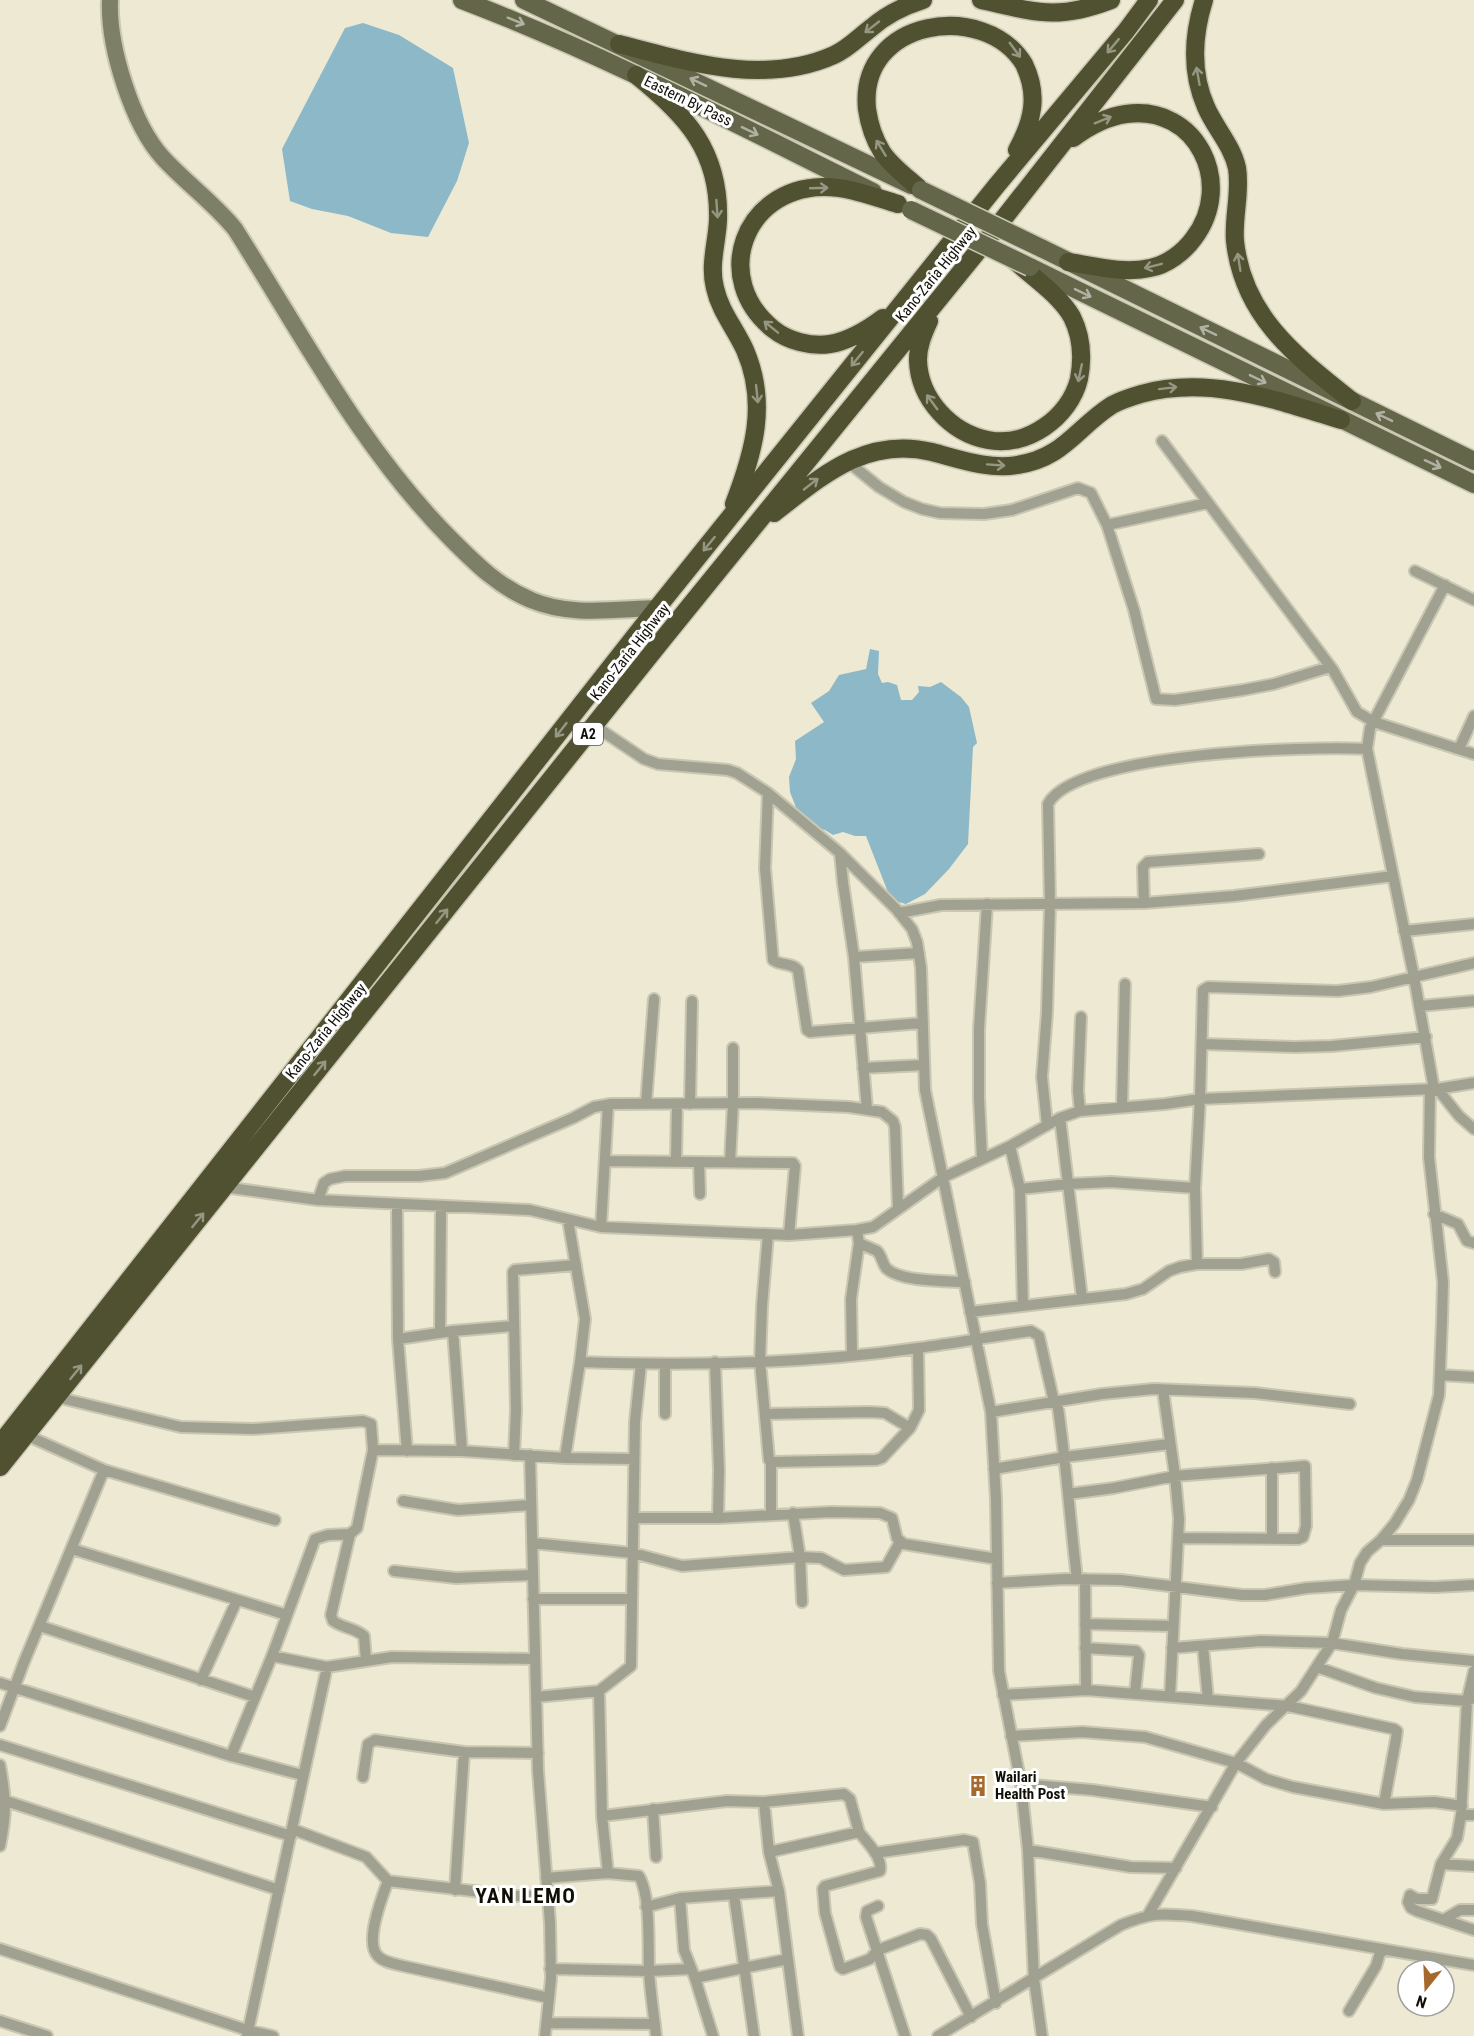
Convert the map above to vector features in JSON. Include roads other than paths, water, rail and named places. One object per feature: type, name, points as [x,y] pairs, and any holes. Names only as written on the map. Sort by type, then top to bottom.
[{"type":"highway","points":[[618,44],[713,66],[742,70],[790,68],[836,55],[889,15],[923,0]]},
{"type":"highway","points":[[981,0],[1036,13],[1060,14],[1088,9],[1111,0]]},
{"type":"highway","name":"Kano-Zaria Highway","points":[[0,1444],[727,521],[1149,0]]},
{"type":"highway","name":"Kano-Zaria Highway","points":[[0,1467],[937,302],[1175,0]]},
{"type":"highway","points":[[1204,0],[1194,44],[1196,74],[1206,107],[1224,137],[1237,168],[1235,239],[1240,273],[1262,318],[1273,331],[1294,354],[1352,401]]},
{"type":"highway","points":[[921,190],[882,153],[873,135],[867,107],[868,78],[880,55],[900,33],[929,20],[948,17],[965,18],[984,24],[1001,34],[1012,45],[1031,80],[1032,116],[1025,136],[997,185]]},
{"type":"highway","points":[[636,75],[668,101],[702,143],[715,183],[718,212],[712,267],[714,287],[751,365],[758,392],[758,415],[747,471],[727,521]]},
{"type":"highway","points":[[1054,152],[1086,128],[1106,118],[1128,113],[1153,115],[1169,120],[1189,133],[1200,148],[1210,170],[1212,190],[1209,210],[1202,228],[1188,246],[1168,262],[1149,268],[1131,269],[1104,268],[1068,262]]},
{"type":"highway","points":[[899,307],[865,331],[847,339],[828,344],[804,343],[779,334],[762,320],[748,300],[740,274],[743,243],[752,223],[764,209],[780,197],[805,188],[825,186],[904,207]]},
{"type":"highway","points":[[937,302],[920,339],[918,360],[927,396],[943,417],[964,432],[989,441],[1013,440],[1034,433],[1053,420],[1071,401],[1078,385],[1082,349],[1072,317],[1060,302],[1012,258]]},
{"type":"highway","points":[[749,533],[828,472],[847,461],[888,449],[912,448],[994,467],[1018,465],[1056,452],[1111,405],[1160,389],[1203,386],[1243,392],[1341,420]]},
{"type":"main road","name":"Eastern By Pass","points":[[462,0],[517,21],[636,75],[1474,483]]},
{"type":"main road","name":"Eastern By Pass","points":[[524,0],[1041,248],[1474,461]]},
{"type":"street","points":[[110,0],[110,16],[117,59],[126,88],[147,136],[163,158],[221,211],[235,229],[343,405],[421,508],[486,574],[532,601],[559,608],[582,610],[657,609]]},
{"type":"street","points":[[1162,441],[1330,667],[1357,712],[1374,722],[1474,754]]},
{"type":"street","points":[[847,461],[879,488],[904,502],[940,513],[984,514],[1012,510],[1078,488],[1091,493],[1107,525],[1134,610],[1156,699],[1175,700],[1264,686],[1330,667]]},
{"type":"street","points":[[1107,525],[1208,503]]},
{"type":"street","points":[[1415,571],[1474,600]]},
{"type":"street","points":[[1148,1915],[1236,1763],[1266,1725],[1301,1691],[1332,1643],[1341,1610],[1354,1586],[1360,1563],[1367,1552],[1381,1540],[1409,1500],[1417,1480],[1439,1395],[1443,1282],[1429,1157],[1434,1089],[1420,1006],[1367,749],[1368,737],[1374,722],[1444,585]]},
{"type":"street","points":[[1459,749],[1474,716]]},
{"type":"street","points":[[595,726],[644,759],[658,764],[728,770],[768,793],[840,853],[899,913],[912,930],[917,942],[925,1090],[991,1412],[999,1671],[1021,1784],[1028,1850],[1034,1979],[1042,2036]]},
{"type":"street","points":[[1047,1124],[1042,1077],[1047,1012],[1050,904],[1048,804],[1056,792],[1064,786],[1125,766],[1151,762],[1285,749],[1367,749]]},
{"type":"street","points":[[768,793],[765,868],[773,960],[779,964],[790,964],[798,970],[808,1032],[922,1023]]},
{"type":"street","points":[[840,853],[854,957],[867,1109]]},
{"type":"street","points":[[1144,903],[1143,867],[1148,862],[1259,854]]},
{"type":"street","points":[[899,913],[941,905],[1144,903],[1234,896],[1393,876]]},
{"type":"street","points":[[982,1159],[979,1029],[987,904]]},
{"type":"street","points":[[1404,931],[1474,924]]},
{"type":"street","points":[[854,957],[919,953]]},
{"type":"street","points":[[1197,1264],[1195,1188],[1204,988],[1338,991],[1371,987],[1474,963]]},
{"type":"street","points":[[1122,1107],[1125,984]]},
{"type":"street","points":[[646,1104],[654,999]]},
{"type":"street","points":[[690,1104],[692,1001]]},
{"type":"street","points":[[1420,1006],[1474,1001]]},
{"type":"street","points":[[1080,1111],[1078,1091],[1081,1017]]},
{"type":"street","points":[[1202,1044],[1332,1046],[1426,1037]]},
{"type":"street","points":[[730,1162],[733,1047]]},
{"type":"street","points":[[863,1068],[924,1065]]},
{"type":"street","points":[[224,1187],[318,1200],[530,1210],[601,1227],[789,1235],[857,1230],[873,1227],[884,1221],[942,1178],[1010,1146],[1047,1124],[1080,1111],[1200,1099],[1434,1089],[1474,1083]]},
{"type":"street","points":[[1434,1089],[1474,1129]]},
{"type":"street","points":[[318,1200],[324,1183],[330,1179],[345,1176],[419,1176],[445,1173],[594,1107],[646,1104],[788,1104],[867,1109],[882,1112],[893,1121],[898,1209]]},
{"type":"street","points":[[676,1162],[677,1104]]},
{"type":"street","points":[[601,1227],[608,1105]]},
{"type":"street","points":[[1060,1118],[1082,1298]]},
{"type":"street","points":[[1010,1146],[1020,1189],[1023,1306]]},
{"type":"street","points":[[605,1161],[793,1163],[795,1166],[789,1235]]},
{"type":"street","points":[[699,1162],[700,1194]]},
{"type":"street","points":[[1020,1189],[1069,1184],[1128,1183],[1195,1188]]},
{"type":"street","points":[[397,1204],[398,1339],[406,1450]]},
{"type":"street","points":[[440,1333],[441,1206]]},
{"type":"street","points":[[1434,1214],[1458,1224],[1467,1240],[1474,1243]]},
{"type":"street","points":[[565,1458],[585,1319],[568,1220]]},
{"type":"street","points":[[852,1355],[851,1299],[859,1243],[857,1230]]},
{"type":"street","points":[[768,1234],[760,1361],[771,1462],[771,1515]]},
{"type":"street","points":[[859,1243],[877,1251],[884,1266],[903,1277],[965,1282]]},
{"type":"street","points":[[970,1311],[1134,1293],[1169,1271],[1197,1264],[1241,1264],[1269,1259],[1274,1262],[1275,1272]]},
{"type":"street","points":[[514,1455],[516,1410],[512,1275],[515,1270],[576,1266]]},
{"type":"street","points":[[398,1339],[453,1331],[514,1326]]},
{"type":"street","points":[[453,1331],[462,1451]]},
{"type":"street","points":[[580,1362],[664,1364],[852,1355],[1036,1332],[1039,1336],[1055,1402],[1065,1457],[1068,1494],[1081,1579],[1085,1624],[1086,1690]]},
{"type":"street","points":[[771,1462],[882,1458],[910,1428],[919,1410],[918,1348]]},
{"type":"street","points":[[715,1362],[719,1470],[718,1518]]},
{"type":"street","points":[[536,1697],[599,1690],[631,1666],[634,1459],[641,1364]]},
{"type":"street","points":[[664,1364],[664,1414]]},
{"type":"street","points":[[1440,1375],[1474,1377]]},
{"type":"street","points":[[991,1412],[1138,1390],[1255,1393],[1350,1404]]},
{"type":"street","points":[[1163,1390],[1179,1519],[1170,1696]]},
{"type":"street","points":[[56,1398],[182,1426],[253,1429],[363,1421],[371,1425],[373,1450],[357,1528],[350,1534],[331,1615],[333,1622],[339,1626],[355,1630],[364,1636],[366,1660]]},
{"type":"street","points":[[766,1414],[885,1413],[910,1428]]},
{"type":"street","points":[[26,1435],[104,1470],[275,1520]]},
{"type":"street","points":[[994,1469],[1065,1457],[1169,1444]]},
{"type":"street","points":[[373,1450],[462,1451],[565,1458],[634,1459]]},
{"type":"street","points":[[530,1455],[538,1753],[548,1896],[550,1968],[545,2036]]},
{"type":"street","points":[[1068,1494],[1175,1476],[1303,1466],[1306,1469],[1306,1526],[1303,1536],[1298,1539],[1178,1538]]},
{"type":"street","points":[[1272,1468],[1272,1538]]},
{"type":"street","points":[[0,1726],[104,1470]]},
{"type":"street","points":[[403,1501],[458,1510],[531,1505]]},
{"type":"street","points":[[793,1513],[800,1557],[802,1602]]},
{"type":"street","points":[[634,1518],[880,1513],[892,1518],[900,1542],[997,1559]]},
{"type":"street","points":[[231,1756],[272,1656],[315,1539],[328,1535],[350,1534]]},
{"type":"street","points":[[1381,1540],[1474,1540]]},
{"type":"street","points":[[532,1543],[633,1553],[682,1566],[800,1557],[821,1558],[844,1570],[888,1565],[900,1542]]},
{"type":"street","points":[[72,1548],[287,1615]]},
{"type":"street","points":[[394,1571],[456,1578],[532,1575]]},
{"type":"street","points":[[997,1583],[1081,1579],[1121,1580],[1242,1595],[1265,1595],[1307,1588],[1474,1585]]},
{"type":"street","points":[[533,1599],[631,1599]]},
{"type":"street","points":[[201,1680],[237,1600]]},
{"type":"street","points":[[1085,1624],[1173,1626]]},
{"type":"street","points":[[40,1626],[255,1697]]},
{"type":"street","points":[[1172,1648],[1261,1641],[1332,1643],[1402,1654],[1474,1661]]},
{"type":"street","points":[[1203,1646],[1208,1700]]},
{"type":"street","points":[[1086,1647],[1136,1651],[1139,1655],[1135,1693]]},
{"type":"street","points":[[272,1656],[327,1667],[392,1657],[535,1659]]},
{"type":"street","points":[[247,2033],[327,1667]]},
{"type":"street","points":[[1317,1667],[1376,1688],[1415,1697],[1471,1699]]},
{"type":"street","points":[[1474,1671],[1470,1714],[1469,1783],[1457,1838],[1441,1864],[1432,1899],[1417,1899],[1410,1895],[1408,1902],[1411,1908],[1417,1911],[1474,1930]]},
{"type":"street","points":[[0,1683],[231,1756],[302,1775]]},
{"type":"street","points":[[599,1690],[602,1816],[608,1873]]},
{"type":"street","points":[[1003,1695],[1086,1690],[1287,1706],[1397,1731],[1384,1804]]},
{"type":"street","points":[[1011,1736],[1082,1732],[1145,1737],[1236,1763],[1281,1784],[1384,1804],[1434,1802],[1474,1815]]},
{"type":"street","points":[[363,1777],[368,1744],[375,1740],[464,1752],[538,1753]]},
{"type":"street","points":[[0,1744],[366,1857],[388,1881],[515,1896],[548,1896]]},
{"type":"street","points":[[455,1890],[464,1752]]},
{"type":"street","points":[[0,1765],[6,1801],[6,1816],[0,1846]]},
{"type":"street","points":[[1021,1784],[1092,1790],[1212,1807]]},
{"type":"street","points":[[602,1816],[727,1801],[764,1802],[844,1794],[850,1800],[859,1832],[875,1852],[881,1867],[880,1871],[825,1886],[822,1894],[825,1913],[840,1968],[843,1970],[870,1959],[878,1950],[920,1934],[927,1935],[971,2017]]},
{"type":"street","points":[[6,1801],[279,1890]]},
{"type":"street","points":[[764,1802],[769,1852],[779,1891],[798,2036]]},
{"type":"street","points":[[653,1809],[656,1857]]},
{"type":"street","points":[[769,1852],[859,1832]]},
{"type":"street","points":[[875,1852],[964,1840],[972,1842],[978,1869],[982,1924],[996,2003]]},
{"type":"street","points":[[1028,1850],[1131,1867],[1176,1868]]},
{"type":"street","points":[[1441,1864],[1474,1866]]},
{"type":"street","points":[[546,1878],[608,1873],[639,1876],[643,1883],[646,1907],[649,1971],[656,2036]]},
{"type":"street","points":[[388,1881],[372,1940],[375,1954],[381,1959],[403,1966],[549,1998]]},
{"type":"street","points":[[646,1907],[680,1898],[779,1891]]},
{"type":"street","points":[[734,1894],[754,2036]]},
{"type":"street","points":[[680,1898],[684,1950],[713,2036]]},
{"type":"street","points":[[878,1906],[867,1911],[866,1917],[905,2036]]},
{"type":"street","points":[[1443,1920],[1460,1910],[1474,1910]]},
{"type":"street","points":[[938,2036],[996,2003],[1121,1925],[1148,1915],[1165,1913],[1192,1916],[1474,1965]]},
{"type":"street","points":[[0,1949],[247,2033],[273,2036]]},
{"type":"street","points":[[1349,2011],[1376,1966],[1380,1953],[1385,1950]]},
{"type":"street","points":[[550,1968],[693,1973],[788,1959]]},
{"type":"street","points":[[0,2021],[47,2036]]},
{"type":"street","points":[[547,2023],[655,2024]]},
{"type":"water","points":[[363,23],[399,35],[453,68],[469,143],[457,181],[428,237],[391,233],[348,216],[312,209],[290,201],[282,149],[345,28]]},
{"type":"water","points":[[870,649],[879,651],[878,674],[882,683],[897,685],[901,700],[912,700],[919,692],[918,686],[930,687],[941,682],[961,697],[969,707],[977,743],[973,747],[968,844],[949,869],[925,894],[906,904],[891,900],[866,836],[855,836],[843,832],[833,835],[814,827],[797,810],[790,792],[789,777],[796,759],[795,741],[824,722],[811,703],[829,691],[839,675],[866,669]]},
{"type":"place","name":"Wailari Health Post","points":[[978,1786]]},
{"type":"district","name":"YAN LEMO","points":[[526,1896]]}]
